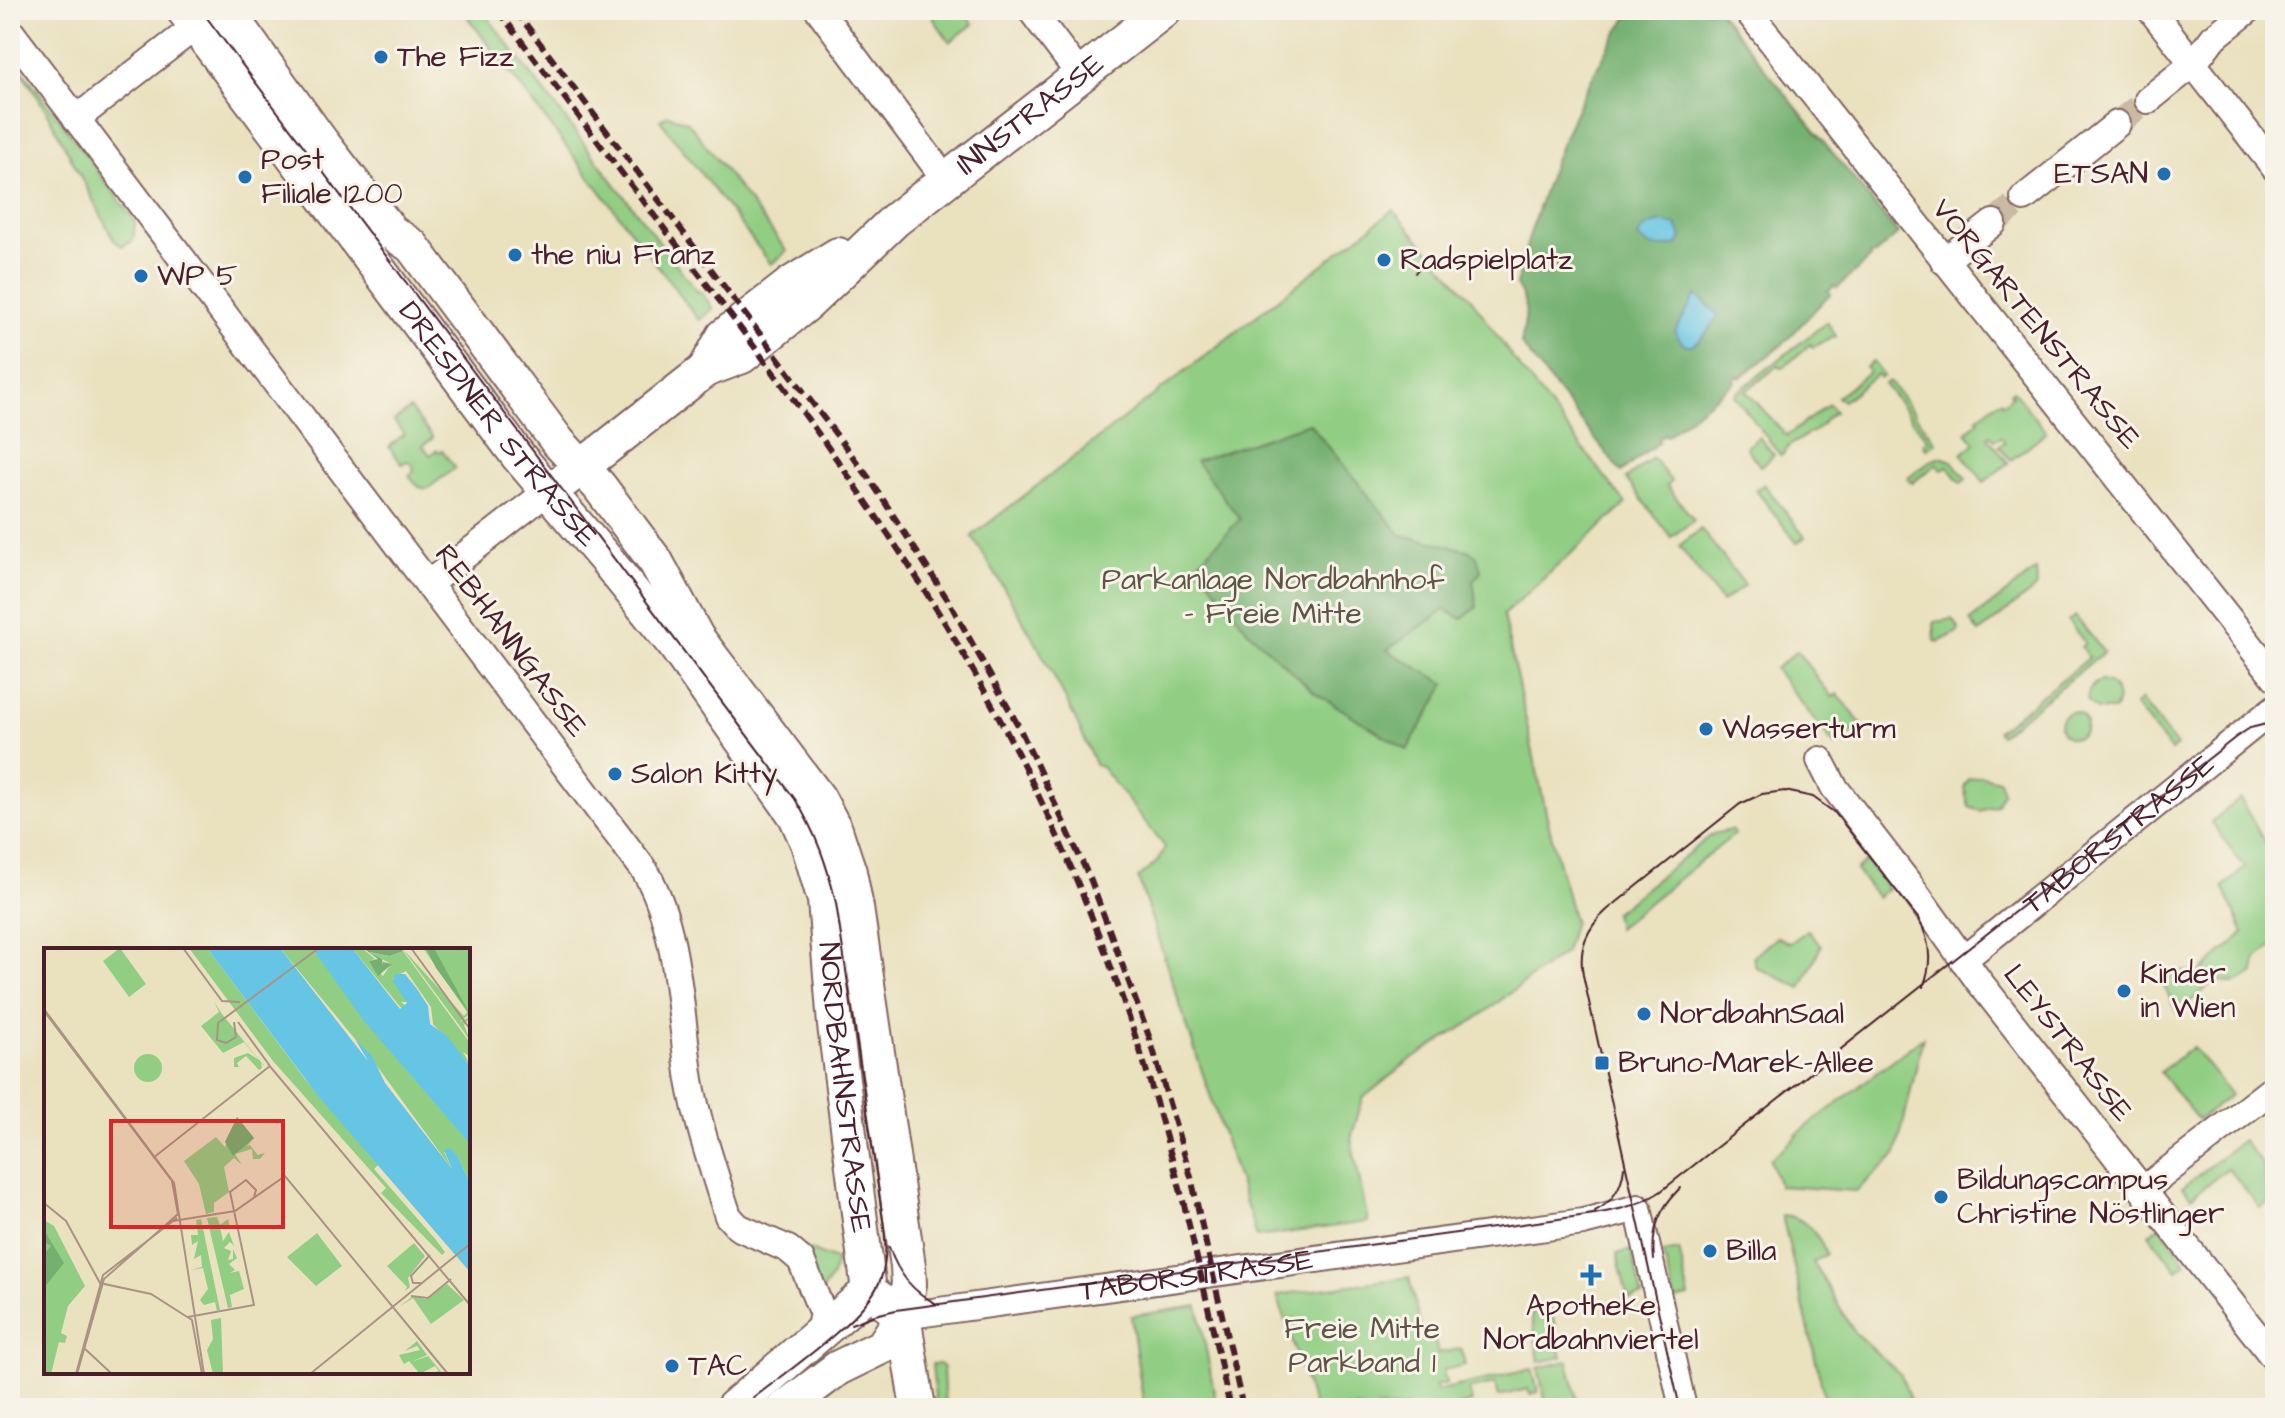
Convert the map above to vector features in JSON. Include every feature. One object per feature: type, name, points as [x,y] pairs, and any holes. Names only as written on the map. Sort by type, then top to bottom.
[{"type":"main road","name":"DRESDNER STRASSE","points":[[226,10],[391,232],[412,246],[558,442],[583,468],[656,562],[697,638],[818,798],[822,836]]},
{"type":"main road","name":"INNSTRASSE","points":[[548,491],[583,468],[705,370],[742,356],[808,303],[895,220],[1164,10]]},
{"type":"main road","name":"DRESDNER STRASSE","points":[[200,15],[449,366],[674,644],[796,816],[822,836]]},
{"type":"main road","name":"NORDBAHNSTRASSE","points":[[822,836],[835,1025],[869,1291]]},
{"type":"main road","name":"NORDBAHNSTRASSE","points":[[822,836],[849,872],[875,1025],[908,1266],[909,1284],[903,1316],[918,1408]]},
{"type":"main road","points":[[733,1408],[869,1291],[903,1316],[883,1346],[838,1368],[785,1408]]},
{"type":"street","points":[[819,10],[946,180]]},
{"type":"street","points":[[1031,10],[1080,75]]},
{"type":"street","name":"VORGARTENSTRASSE","points":[[1747,10],[2275,677]]},
{"type":"street","points":[[2151,10],[2275,168]]},
{"type":"street","points":[[2148,100],[2194,63],[2213,38],[2248,10]]},
{"type":"street","points":[[76,119],[200,15]]},
{"type":"street","name":"REBHANNGASSE","points":[[10,31],[645,871],[657,891],[668,925],[691,1084],[728,1216],[738,1227],[788,1249],[801,1260],[823,1314],[818,1336]]},
{"type":"street","points":[[2024,198],[2117,124]]},
{"type":"street","points":[[1944,261],[1993,223]]},
{"type":"street","name":"INNSTRASSE","points":[[428,584],[548,491]]},
{"type":"street","name":"TABORSTRASSE","points":[[1963,960],[2275,708]]},
{"type":"street","name":"LEYSTRASSE","points":[[1820,760],[1829,779],[1963,960],[2275,1359]]},
{"type":"street","points":[[2143,1190],[2275,1087]]},
{"type":"street","name":"TABORSTRASSE","points":[[903,1316],[1583,1222],[1638,1208],[1683,1408]]},
{"type":"green space","points":[[462,10],[482,10],[713,309],[699,320]]},
{"type":"green space","points":[[944,10],[962,10],[973,24],[950,42],[933,18]]},
{"type":"green space","points":[[1632,10],[1718,10],[1898,234],[1870,255],[1871,258],[1837,288],[1834,286],[1828,291],[1830,294],[1783,344],[1740,378],[1734,379],[1735,382],[1666,436],[1664,434],[1658,439],[1659,442],[1621,472],[1521,344],[1525,307],[1516,285],[1548,178],[1577,108]],"holes":[[[1696,295],[1717,313],[1700,340],[1688,309]]]},
{"type":"green space","points":[[10,53],[135,221],[133,241],[122,246],[114,240],[46,110]]},
{"type":"green space","points":[[668,115],[688,122],[787,251],[771,264],[660,120]]},
{"type":"green space","name":"Parkanlage Nordbahnhof - Freie Mitte","points":[[1393,210],[1471,298],[1514,360],[1626,504],[1503,615],[1549,826],[1574,921],[1565,952],[1473,1021],[1409,1061],[1363,1098],[1351,1139],[1368,1222],[1257,1237],[1138,878],[1157,862],[1165,847],[1102,768],[1095,764],[1054,676],[972,536]]},
{"type":"green space","points":[[1827,322],[1836,336],[1813,347],[1810,344],[1783,368],[1779,365],[1746,391],[1787,436],[1829,404],[1835,412],[1818,428],[1790,445],[1781,456],[1734,395]]},
{"type":"green space","points":[[1873,362],[1884,376],[1881,378],[1877,374],[1843,401],[1837,397],[1869,372],[1866,367]]},
{"type":"green space","points":[[1889,381],[1936,442],[1927,449],[1923,445],[1928,440],[1884,384]]},
{"type":"green space","points":[[2013,390],[2046,432],[2011,460],[1999,446],[2005,442],[2001,437],[1995,440],[1991,435],[1988,437],[2008,463],[1984,482],[1962,454],[1975,443],[1966,432],[1979,421],[1977,418],[2001,400],[2004,403],[2012,396],[2010,393]]},
{"type":"green space","points":[[410,409],[433,438],[423,446],[430,455],[442,450],[455,468],[427,489],[419,487],[409,476],[414,471],[412,463],[406,461],[402,464],[389,447],[404,434],[394,421]]},
{"type":"green space","points":[[1309,423],[1401,535],[1467,550],[1477,556],[1481,571],[1473,581],[1477,607],[1462,619],[1445,610],[1387,650],[1446,684],[1407,750],[1314,692],[1248,631],[1197,564],[1240,519],[1196,461]]},
{"type":"green space","points":[[1759,437],[1774,455],[1760,466],[1746,447]]},
{"type":"green space","points":[[1941,457],[1952,461],[1966,479],[1961,483],[1948,466],[1942,470],[1937,464],[1912,483],[1908,478],[1930,461]]},
{"type":"green space","points":[[1653,458],[1671,481],[1667,486],[1694,520],[1671,537],[1626,479]]},
{"type":"green space","points":[[1764,484],[1805,537],[1797,543],[1756,490]]},
{"type":"green space","points":[[1701,529],[1745,585],[1722,602],[1679,546]]},
{"type":"green space","points":[[2036,570],[2037,587],[1979,633],[1970,621]]},
{"type":"green space","points":[[2075,616],[2104,652],[2000,735],[1997,731],[2089,658],[2081,647],[2085,643],[2068,621]]},
{"type":"green space","points":[[1953,619],[1958,632],[1935,641],[1934,622]]},
{"type":"green space","points":[[1797,651],[1832,697],[1838,694],[1862,725],[1835,746],[1775,669]]},
{"type":"green space","points":[[2101,681],[2110,684],[2116,691],[2114,710],[2097,710],[2088,702],[2090,689]]},
{"type":"green space","points":[[2141,700],[2177,746],[2171,751],[2135,705]]},
{"type":"green space","points":[[2073,712],[2082,716],[2086,725],[2082,734],[2073,738],[2064,734],[2060,725],[2064,716]]},
{"type":"green space","points":[[1982,776],[1999,780],[2003,792],[1996,806],[1980,811],[1969,807],[1964,787],[1969,779]]},
{"type":"green space","points":[[2240,799],[2275,859],[2275,944],[2256,959],[2254,973],[2231,983],[2216,980],[2177,1013],[2164,986],[2174,971],[2199,973],[2244,933],[2223,887],[2245,868],[2211,822]]},
{"type":"green space","points":[[1731,830],[1735,834],[1617,928],[1614,913],[1713,834]]},
{"type":"green space","points":[[1866,861],[1888,888],[1877,897],[1856,870]]},
{"type":"green space","points":[[1808,930],[1821,946],[1801,988],[1756,967],[1753,957],[1777,937],[1790,943]]},
{"type":"green space","points":[[1923,1037],[1896,1155],[1856,1191],[1779,1186],[1770,1159],[1796,1135]]},
{"type":"green space","points":[[2193,1047],[2231,1095],[2198,1120],[2160,1072]]},
{"type":"green space","points":[[2243,1140],[2262,1164],[2270,1201],[2260,1208],[2228,1168],[2191,1197],[2183,1187]]},
{"type":"green space","points":[[1782,1215],[1810,1227],[1819,1240],[1826,1254],[1813,1262],[1854,1332],[1901,1375],[1913,1408],[1827,1408]]},
{"type":"green space","points":[[2160,1225],[2186,1263],[2177,1270],[2149,1234]]},
{"type":"green space","points":[[803,1247],[837,1261],[832,1276],[820,1294]]},
{"type":"green space","points":[[1631,1250],[1642,1296],[1628,1299],[1617,1254]]},
{"type":"green space","points":[[1679,1250],[1689,1297],[1675,1300],[1663,1253]]},
{"type":"green space","name":"Freie Mitte Parkband 1","points":[[1409,1277],[1421,1330],[1432,1329],[1438,1353],[1461,1349],[1465,1365],[1443,1370],[1446,1383],[1435,1386],[1436,1391],[1532,1369],[1538,1392],[1530,1394],[1528,1389],[1499,1396],[1495,1384],[1469,1389],[1472,1402],[1451,1408],[1314,1408],[1277,1295]]},
{"type":"green space","points":[[1198,1306],[1217,1408],[1144,1408],[1131,1316]]},
{"type":"green space","points":[[1551,1309],[1562,1357],[1539,1362],[1531,1313]]},
{"type":"green space","points":[[1568,1361],[1579,1408],[1547,1408],[1538,1368]]},
{"type":"green space","points":[[932,1364],[940,1364],[943,1368],[945,1408],[936,1408]]},
{"type":"water","points":[[1662,222],[1677,225],[1682,238],[1679,243],[1657,247],[1638,237],[1648,226]]},
{"type":"water","points":[[1696,295],[1718,317],[1697,342],[1686,345],[1675,331]]},
{"type":"tunnel","points":[[2117,124],[2148,100]]},
{"type":"tunnel","points":[[1993,223],[2024,198]]},
{"type":"tram line","points":[[201,10],[795,799],[820,849],[836,903],[884,1227],[885,1262],[879,1283],[855,1315],[741,1408]]},
{"type":"tram line","points":[[1415,273],[1422,264]]},
{"type":"tram line","points":[[851,1324],[896,1310],[1591,1214],[1641,1202],[1660,1192],[2236,737],[2250,728],[2275,722]]},
{"type":"tram line","points":[[1680,1408],[1583,975],[1583,947],[1589,931],[1607,910],[1740,804],[1762,794],[1785,791],[1813,797],[1835,813],[1918,918],[1929,952],[1923,987]]},
{"type":"tram line","points":[[1595,1211],[1616,1193],[1624,1167]]},
{"type":"tram line","points":[[1654,1260],[1658,1221],[1680,1188]]},
{"type":"tram line","points":[[889,1247],[908,1282],[921,1295],[939,1305]]},
{"type":"railway","points":[[498,10],[847,474],[925,591],[996,711],[1069,862],[1137,1042],[1183,1202],[1230,1408]]},
{"type":"railway","points":[[515,10],[869,478],[948,600],[1019,727],[1091,881],[1150,1039],[1191,1177],[1243,1408]]},
{"type":"place","name":"The Fizz","points":[[381,57]]},
{"type":"place","name":"ETSAN","points":[[2164,174]]},
{"type":"place","name":"Post Filiale 1200","points":[[245,177]]},
{"type":"place","name":"the niu Franz","points":[[515,255]]},
{"type":"place","name":"Radspielplatz","points":[[1384,260]]},
{"type":"place","name":"WP 5","points":[[141,276]]},
{"type":"place","name":"Wasserturm","points":[[1706,729]]},
{"type":"place","name":"Salon Kitty","points":[[615,774]]},
{"type":"place","name":"Kinder in Wien","points":[[2124,991]]},
{"type":"place","name":"NordbahnSaal","points":[[1644,1014]]},
{"type":"place","name":"Bruno-Marek-Allee","points":[[1602,1063]]},
{"type":"place","name":"Bildungscampus Christine Nöstlinger","points":[[1941,1197]]},
{"type":"place","name":"Billa","points":[[1710,1251]]},
{"type":"place","name":"Apotheke Nordbahnviertel","points":[[1591,1275]]},
{"type":"place","name":"TAC","points":[[672,1366]]}]
